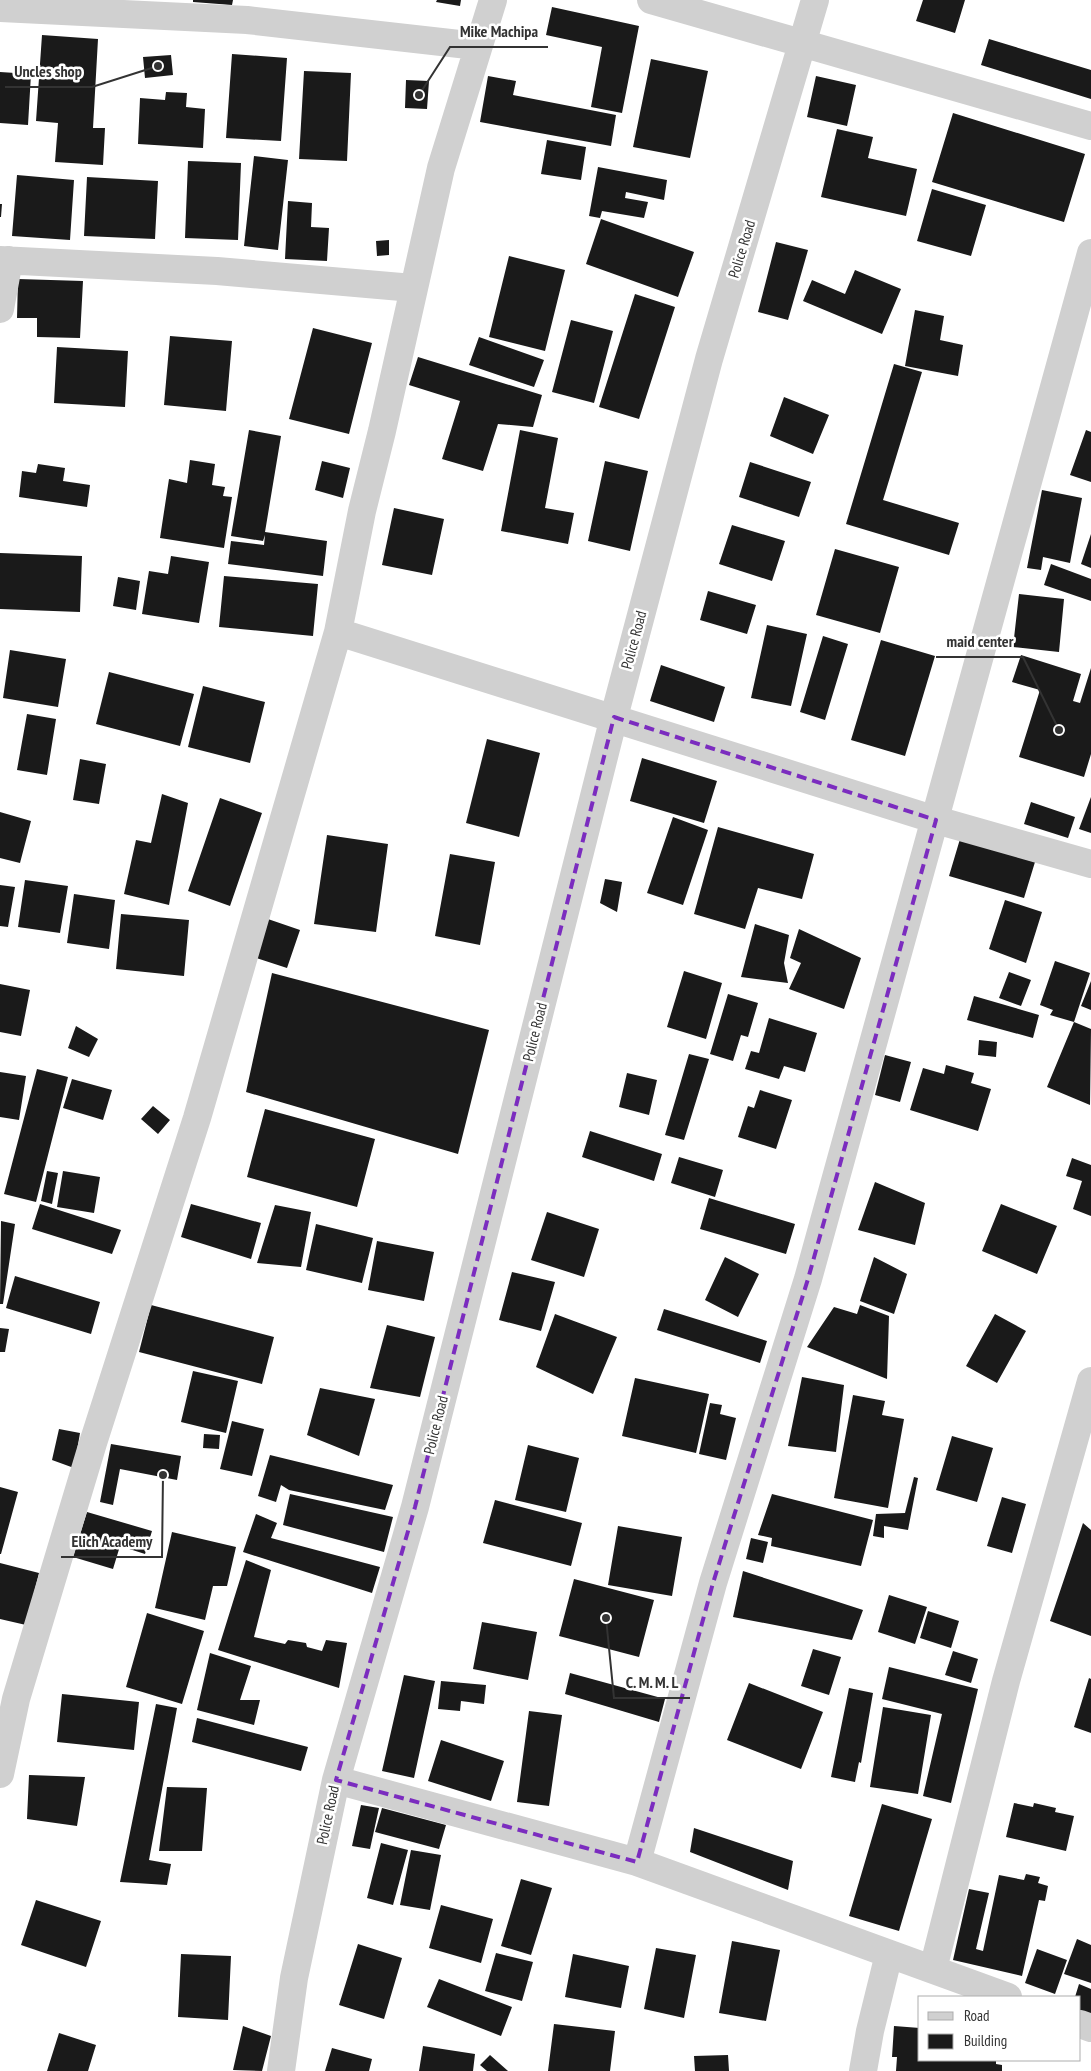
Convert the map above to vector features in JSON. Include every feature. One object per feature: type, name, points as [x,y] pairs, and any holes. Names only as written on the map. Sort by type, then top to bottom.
[{"type":"street","points":[[0,1774],[16,1699],[93,1443],[197,1118],[338,632],[362,511],[382,431],[441,168],[492,0]]},
{"type":"street","points":[[651,0],[1091,126]]},
{"type":"street","name":"Police Road","points":[[281,2071],[294,1978],[336,1780],[415,1507],[614,717],[709,359],[804,44],[815,0]]},
{"type":"street","points":[[0,8],[247,20],[477,46]]},
{"type":"street","points":[[637,1862],[713,1583],[808,1279],[1091,253]]},
{"type":"street","points":[[0,308],[4,260],[217,271],[413,288]]},
{"type":"street","points":[[338,632],[614,717],[936,820],[1091,864]]},
{"type":"street","points":[[933,1969],[1006,1681],[1091,1381]]},
{"type":"street","points":[[336,1780],[637,1862],[1005,1996]]},
{"type":"street","points":[[863,2071],[870,2031],[889,1954]]},
{"type":"highlighted area","points":[[614,717],[936,820],[808,1279],[713,1583],[637,1862],[336,1780],[415,1507]]},
{"type":"building","points":[[193,0],[233,0],[232,5],[193,2]]},
{"type":"building","points":[[437,0],[461,0],[460,6],[436,2]]},
{"type":"building","points":[[923,0],[965,0],[955,33],[916,21]]},
{"type":"building","points":[[552,7],[639,26],[622,113],[591,107],[602,47],[546,35]]},
{"type":"building","points":[[42,35],[98,39],[93,128],[105,128],[103,165],[55,162],[58,123],[36,121]]},
{"type":"building","points":[[989,39],[1091,70],[1091,99],[981,65]]},
{"type":"building","points":[[232,54],[287,58],[281,141],[226,138]]},
{"type":"building","points":[[171,55],[173,75],[145,78],[143,57]]},
{"type":"building","points":[[651,59],[708,71],[690,158],[633,147]]},
{"type":"building","points":[[304,71],[351,73],[347,161],[299,159]]},
{"type":"building","points":[[0,72],[31,74],[28,125],[0,123]]},
{"type":"building","points":[[488,76],[516,81],[513,95],[616,115],[611,146],[480,122]]},
{"type":"building","points":[[816,76],[856,85],[847,126],[807,117]]},
{"type":"building","points":[[406,80],[429,81],[427,109],[405,108]]},
{"type":"building","points":[[166,92],[187,93],[186,107],[205,109],[203,148],[138,144],[140,98],[165,100]]},
{"type":"building","points":[[953,113],[1085,154],[1064,222],[932,182]]},
{"type":"building","points":[[837,129],[873,137],[868,158],[917,169],[906,216],[821,197]]},
{"type":"building","points":[[547,140],[586,147],[581,180],[541,174]]},
{"type":"building","points":[[254,156],[288,160],[278,250],[244,246]]},
{"type":"building","points":[[188,161],[241,163],[238,240],[185,238]]},
{"type":"building","points":[[598,167],[667,180],[664,200],[626,192],[625,198],[648,202],[644,218],[602,211],[600,218],[589,216]]},
{"type":"building","points":[[17,175],[74,180],[70,240],[12,236]]},
{"type":"building","points":[[87,177],[158,181],[155,239],[84,236]]},
{"type":"building","points":[[932,189],[986,205],[971,256],[917,241]]},
{"type":"building","points":[[288,201],[312,203],[311,227],[329,228],[327,261],[285,259]]},
{"type":"building","points":[[0,204],[2,204],[1,217],[0,217]]},
{"type":"building","points":[[601,219],[694,252],[678,297],[586,264]]},
{"type":"building","points":[[389,240],[389,255],[377,256],[376,241]]},
{"type":"building","points":[[776,242],[808,250],[788,320],[758,312]]},
{"type":"building","points":[[509,256],[565,270],[545,351],[489,337]]},
{"type":"building","points":[[855,270],[901,289],[882,334],[803,301],[812,280],[845,294]]},
{"type":"building","points":[[18,279],[83,281],[80,338],[37,337],[37,318],[17,318]]},
{"type":"building","points":[[635,294],[675,307],[639,419],[599,407]]},
{"type":"building","points":[[915,310],[944,316],[940,340],[963,345],[958,376],[905,366]]},
{"type":"building","points":[[571,320],[613,331],[594,403],[552,392]]},
{"type":"building","points":[[313,328],[372,343],[349,434],[289,419]]},
{"type":"building","points":[[170,336],[232,341],[226,411],[164,405]]},
{"type":"building","points":[[479,337],[544,360],[534,387],[469,365]]},
{"type":"building","points":[[57,347],[128,351],[125,407],[54,403]]},
{"type":"building","points":[[418,357],[542,395],[533,427],[498,424],[483,471],[442,459],[460,401],[409,385]]},
{"type":"building","points":[[894,364],[922,372],[883,500],[959,523],[949,555],[846,524]]},
{"type":"building","points":[[784,397],[829,415],[813,454],[770,436]]},
{"type":"building","points":[[249,430],[281,436],[265,532],[327,541],[323,576],[228,564],[231,541],[264,545],[265,535],[263,541],[231,536]]},
{"type":"building","points":[[520,430],[558,438],[545,508],[574,513],[568,544],[501,531]]},
{"type":"building","points":[[1086,430],[1091,432],[1091,482],[1070,475]]},
{"type":"building","points":[[190,460],[215,464],[212,485],[225,487],[223,496],[232,497],[224,548],[160,538],[169,479],[187,483]]},
{"type":"building","points":[[322,461],[350,468],[343,498],[315,490]]},
{"type":"building","points":[[605,461],[648,471],[630,551],[588,541]]},
{"type":"building","points":[[750,462],[811,482],[799,517],[739,497]]},
{"type":"building","points":[[38,464],[65,468],[63,481],[90,485],[87,507],[19,497],[22,471],[36,473]]},
{"type":"building","points":[[1042,490],[1082,498],[1070,563],[1043,557],[1041,570],[1027,568]]},
{"type":"building","points":[[394,508],[444,519],[432,575],[382,565]]},
{"type":"building","points":[[732,525],[785,541],[772,581],[719,564]]},
{"type":"building","points":[[1091,534],[1091,568],[1081,564]]},
{"type":"building","points":[[835,549],[899,567],[880,633],[816,615]]},
{"type":"building","points":[[0,553],[82,556],[80,612],[0,609]]},
{"type":"building","points":[[171,556],[209,562],[199,623],[142,614],[149,571],[168,574]]},
{"type":"building","points":[[1051,564],[1091,579],[1091,601],[1044,585]]},
{"type":"building","points":[[224,576],[318,584],[313,636],[219,627]]},
{"type":"building","points":[[118,577],[140,581],[136,610],[113,606]]},
{"type":"building","points":[[708,591],[756,605],[747,634],[700,620]]},
{"type":"building","points":[[1019,594],[1064,599],[1059,652],[1013,647]]},
{"type":"building","points":[[767,625],[807,634],[791,706],[751,698]]},
{"type":"building","points":[[823,636],[848,644],[825,720],[800,712]]},
{"type":"building","points":[[881,640],[935,656],[905,756],[851,740]]},
{"type":"building","points":[[10,650],[66,659],[58,707],[3,698]]},
{"type":"building","points":[[1021,655],[1081,674],[1073,701],[1080,703],[1091,668],[1091,754],[1084,777],[1019,757],[1040,690],[1012,682]]},
{"type":"building","points":[[661,665],[725,687],[714,722],[650,701]]},
{"type":"building","points":[[109,672],[194,694],[180,746],[96,724]]},
{"type":"building","points":[[203,686],[265,702],[250,763],[188,747]]},
{"type":"building","points":[[27,714],[56,719],[47,775],[17,770]]},
{"type":"building","points":[[487,739],[540,753],[519,837],[466,823]]},
{"type":"building","points":[[642,758],[717,781],[704,823],[630,801]]},
{"type":"building","points":[[80,759],[106,764],[99,804],[73,800]]},
{"type":"building","points":[[162,794],[188,803],[169,905],[124,894],[136,840],[151,843]]},
{"type":"building","points":[[1091,797],[1091,833],[1079,829]]},
{"type":"building","points":[[220,798],[262,813],[230,906],[188,891]]},
{"type":"building","points":[[1031,802],[1075,817],[1068,838],[1024,824]]},
{"type":"building","points":[[0,812],[31,821],[20,863],[0,858]]},
{"type":"building","points":[[673,817],[708,830],[683,905],[647,893]]},
{"type":"building","points":[[718,827],[814,854],[802,899],[758,888],[745,929],[694,914]]},
{"type":"building","points":[[327,835],[388,844],[376,932],[314,924]]},
{"type":"building","points":[[960,839],[1035,862],[1024,898],[949,876]]},
{"type":"building","points":[[450,854],[495,862],[480,945],[435,936]]},
{"type":"building","points":[[605,879],[622,882],[617,912],[600,903]]},
{"type":"building","points":[[25,880],[68,886],[60,933],[18,927]]},
{"type":"building","points":[[0,885],[15,887],[8,927],[0,926]]},
{"type":"building","points":[[74,894],[115,900],[109,949],[67,943]]},
{"type":"building","points":[[1005,900],[1042,912],[1026,963],[989,949]]},
{"type":"building","points":[[121,914],[189,920],[184,976],[116,969]]},
{"type":"building","points":[[265,918],[300,930],[287,968],[253,957]]},
{"type":"building","points":[[755,924],[789,935],[784,963],[788,983],[741,977]]},
{"type":"building","points":[[799,929],[861,958],[844,1009],[789,989],[801,963],[790,958]]},
{"type":"building","points":[[1055,961],[1090,973],[1074,1022],[1050,1015],[1053,1010],[1040,1005]]},
{"type":"building","points":[[684,971],[722,983],[706,1039],[667,1027]]},
{"type":"building","points":[[1009,972],[1031,980],[1021,1006],[999,998]]},
{"type":"building","points":[[272,973],[489,1030],[458,1154],[246,1092]]},
{"type":"building","points":[[1091,981],[1091,1010],[1081,1006]]},
{"type":"building","points":[[0,984],[30,990],[21,1036],[0,1032]]},
{"type":"building","points":[[728,994],[758,1003],[748,1037],[741,1035],[733,1061],[710,1054]]},
{"type":"building","points":[[974,996],[1039,1015],[1033,1038],[967,1020]]},
{"type":"building","points":[[769,1018],[817,1033],[805,1072],[784,1066],[779,1079],[745,1069],[751,1051],[759,1053]]},
{"type":"building","points":[[1074,1022],[1091,1029],[1090,1105],[1047,1087]]},
{"type":"building","points":[[76,1026],[98,1039],[89,1057],[68,1048]]},
{"type":"building","points":[[979,1040],[997,1042],[996,1057],[978,1055]]},
{"type":"building","points":[[689,1054],[709,1059],[684,1140],[665,1135]]},
{"type":"building","points":[[885,1055],[911,1062],[900,1102],[875,1095]]},
{"type":"building","points":[[946,1065],[974,1073],[971,1083],[991,1089],[978,1131],[910,1110],[923,1068],[944,1074]]},
{"type":"building","points":[[37,1069],[68,1077],[36,1202],[4,1194]]},
{"type":"building","points":[[0,1072],[26,1076],[19,1120],[0,1117]]},
{"type":"building","points":[[627,1073],[657,1080],[649,1115],[619,1107]]},
{"type":"building","points":[[72,1079],[112,1090],[103,1120],[63,1108]]},
{"type":"building","points":[[760,1090],[792,1100],[776,1149],[738,1137],[748,1106],[754,1108]]},
{"type":"building","points":[[153,1106],[170,1120],[158,1134],[141,1119]]},
{"type":"building","points":[[265,1109],[375,1139],[357,1207],[247,1177]]},
{"type":"building","points":[[590,1131],[662,1154],[654,1181],[582,1157]]},
{"type":"building","points":[[679,1157],[723,1170],[715,1197],[671,1183]]},
{"type":"building","points":[[1072,1158],[1091,1165],[1091,1216],[1073,1209],[1082,1181],[1066,1176]]},
{"type":"building","points":[[47,1171],[58,1173],[52,1204],[41,1201]]},
{"type":"building","points":[[63,1171],[100,1177],[94,1213],[57,1207]]},
{"type":"building","points":[[875,1182],[925,1203],[915,1245],[858,1230]]},
{"type":"building","points":[[709,1198],[795,1224],[786,1254],[700,1229]]},
{"type":"building","points":[[40,1204],[121,1230],[112,1254],[32,1229]]},
{"type":"building","points":[[191,1204],[261,1223],[251,1259],[181,1237]]},
{"type":"building","points":[[1001,1204],[1057,1226],[1037,1274],[982,1251]]},
{"type":"building","points":[[275,1205],[311,1212],[301,1267],[257,1263]]},
{"type":"building","points":[[547,1212],[599,1229],[584,1277],[531,1260]]},
{"type":"building","points":[[1,1221],[15,1224],[3,1304],[0,1304]]},
{"type":"building","points":[[316,1224],[373,1238],[362,1283],[306,1270]]},
{"type":"building","points":[[377,1241],[434,1252],[424,1301],[368,1290]]},
{"type":"building","points":[[725,1257],[759,1274],[738,1317],[705,1300]]},
{"type":"building","points":[[874,1257],[907,1274],[894,1314],[860,1301]]},
{"type":"building","points":[[512,1272],[555,1282],[541,1331],[499,1320]]},
{"type":"building","points":[[15,1276],[100,1302],[91,1334],[6,1308]]},
{"type":"building","points":[[151,1305],[274,1337],[262,1384],[139,1352]]},
{"type":"building","points":[[860,1305],[889,1316],[887,1379],[807,1347],[834,1307],[857,1314]]},
{"type":"building","points":[[664,1309],[767,1341],[760,1363],[657,1330]]},
{"type":"building","points":[[555,1314],[617,1337],[593,1394],[536,1367]]},
{"type":"building","points":[[995,1314],[1026,1331],[997,1383],[966,1366]]},
{"type":"building","points":[[387,1325],[435,1337],[420,1397],[370,1388]]},
{"type":"building","points":[[0,1328],[9,1329],[5,1352],[0,1352]]},
{"type":"building","points":[[193,1371],[238,1381],[226,1433],[181,1422]]},
{"type":"building","points":[[802,1377],[844,1385],[836,1452],[788,1446]]},
{"type":"building","points":[[635,1378],[709,1394],[696,1453],[622,1436]]},
{"type":"building","points":[[320,1388],[375,1399],[359,1456],[307,1435]]},
{"type":"building","points":[[853,1395],[885,1401],[882,1415],[904,1419],[888,1508],[834,1498]]},
{"type":"building","points":[[710,1403],[722,1405],[720,1414],[736,1418],[726,1460],[699,1454]]},
{"type":"building","points":[[232,1421],[264,1429],[252,1476],[220,1469]]},
{"type":"building","points":[[59,1429],[80,1433],[74,1468],[52,1460]]},
{"type":"building","points":[[204,1434],[220,1435],[219,1449],[203,1448]]},
{"type":"building","points":[[952,1436],[993,1448],[977,1502],[936,1490]]},
{"type":"building","points":[[111,1444],[181,1456],[177,1480],[120,1469],[113,1505],[100,1502]]},
{"type":"building","points":[[528,1445],[579,1458],[566,1512],[515,1500]]},
{"type":"building","points":[[270,1455],[393,1485],[385,1510],[289,1490],[281,1485],[276,1502],[258,1496]]},
{"type":"building","points":[[914,1477],[918,1478],[908,1530],[884,1526],[884,1538],[873,1536],[876,1514],[905,1513]]},
{"type":"building","points":[[0,1487],[18,1492],[1,1554],[0,1554]]},
{"type":"building","points":[[290,1494],[393,1517],[384,1552],[283,1525]]},
{"type":"building","points":[[772,1494],[873,1520],[861,1566],[771,1546],[772,1538],[758,1535]]},
{"type":"building","points":[[1002,1497],[1026,1504],[1012,1553],[987,1546]]},
{"type":"building","points":[[495,1500],[582,1523],[571,1566],[483,1543]]},
{"type":"building","points":[[87,1512],[152,1531],[145,1554],[120,1546],[113,1569],[73,1557]]},
{"type":"building","points":[[256,1514],[277,1523],[271,1538],[380,1567],[372,1593],[243,1552]]},
{"type":"building","points":[[1083,1523],[1091,1530],[1091,1636],[1050,1621]]},
{"type":"building","points":[[618,1526],[682,1537],[672,1596],[608,1585]]},
{"type":"building","points":[[172,1532],[236,1547],[227,1586],[213,1586],[205,1620],[155,1608]]},
{"type":"building","points":[[751,1538],[768,1542],[763,1563],[746,1559]]},
{"type":"building","points":[[246,1560],[271,1570],[254,1637],[285,1644],[288,1640],[306,1643],[307,1647],[322,1651],[326,1640],[347,1643],[339,1688],[218,1650]]},
{"type":"building","points":[[0,1563],[39,1573],[26,1625],[0,1619]]},
{"type":"building","points":[[743,1571],[863,1610],[852,1640],[733,1617]]},
{"type":"building","points":[[574,1579],[654,1600],[639,1657],[559,1636]]},
{"type":"building","points":[[889,1595],[927,1607],[915,1644],[878,1632]]},
{"type":"building","points":[[928,1611],[959,1621],[951,1648],[920,1638]]},
{"type":"building","points":[[147,1613],[204,1631],[182,1704],[126,1687]]},
{"type":"building","points":[[482,1622],[537,1632],[528,1680],[473,1669]]},
{"type":"building","points":[[813,1649],[841,1657],[829,1695],[801,1686]]},
{"type":"building","points":[[953,1651],[978,1659],[971,1683],[945,1675]]},
{"type":"building","points":[[210,1653],[251,1666],[240,1700],[260,1700],[254,1725],[197,1710]]},
{"type":"building","points":[[889,1667],[978,1689],[951,1803],[923,1796],[942,1714],[882,1699]]},
{"type":"building","points":[[570,1673],[665,1699],[659,1722],[565,1694]]},
{"type":"building","points":[[404,1675],[435,1681],[414,1778],[382,1771]]},
{"type":"building","points":[[1089,1678],[1091,1679],[1091,1733],[1074,1727]]},
{"type":"building","points":[[441,1681],[486,1685],[484,1704],[461,1701],[460,1711],[438,1709]]},
{"type":"building","points":[[749,1683],[823,1712],[801,1769],[727,1740]]},
{"type":"building","points":[[849,1688],[873,1693],[861,1763],[859,1762],[855,1782],[831,1777]]},
{"type":"building","points":[[62,1694],[139,1702],[134,1750],[57,1742]]},
{"type":"building","points":[[156,1704],[177,1708],[149,1860],[171,1864],[167,1885],[120,1882]]},
{"type":"building","points":[[883,1707],[931,1715],[918,1794],[870,1787]]},
{"type":"building","points":[[529,1711],[562,1715],[549,1806],[517,1802]]},
{"type":"building","points":[[197,1718],[308,1747],[301,1771],[192,1742]]},
{"type":"building","points":[[441,1740],[504,1761],[491,1801],[428,1781]]},
{"type":"building","points":[[29,1775],[85,1777],[77,1826],[27,1819]]},
{"type":"building","points":[[167,1787],[207,1788],[202,1851],[159,1851]]},
{"type":"building","points":[[1014,1803],[1033,1807],[1034,1803],[1056,1808],[1055,1812],[1074,1816],[1066,1851],[1006,1837]]},
{"type":"building","points":[[882,1804],[932,1819],[899,1931],[849,1916]]},
{"type":"building","points":[[361,1805],[379,1808],[370,1849],[352,1846]]},
{"type":"building","points":[[382,1808],[446,1825],[439,1849],[375,1832]]},
{"type":"building","points":[[694,1828],[793,1861],[788,1890],[690,1852]]},
{"type":"building","points":[[381,1843],[408,1850],[393,1905],[367,1898]]},
{"type":"building","points":[[411,1850],[441,1855],[430,1910],[400,1905]]},
{"type":"building","points":[[1026,1874],[1040,1877],[1038,1883],[1048,1886],[1045,1901],[1039,1900],[1022,1976],[953,1960],[969,1889],[989,1893],[976,1949],[983,1951],[999,1875],[1024,1880]]},
{"type":"building","points":[[521,1879],[552,1888],[531,1955],[501,1946]]},
{"type":"building","points":[[36,1900],[101,1921],[86,1967],[21,1945]]},
{"type":"building","points":[[441,1905],[493,1919],[481,1963],[429,1948]]},
{"type":"building","points":[[1077,1939],[1091,1945],[1091,1983],[1064,1974]]},
{"type":"building","points":[[732,1941],[780,1950],[766,2021],[719,2013]]},
{"type":"building","points":[[358,1944],[402,1958],[384,2019],[339,2005]]},
{"type":"building","points":[[656,1948],[696,1955],[684,2018],[644,2009]]},
{"type":"building","points":[[1037,1949],[1067,1960],[1055,1994],[1025,1983]]},
{"type":"building","points":[[496,1953],[533,1962],[522,2001],[485,1991]]},
{"type":"building","points":[[181,1954],[231,1956],[228,2020],[178,2017]]},
{"type":"building","points":[[573,1954],[629,1966],[621,2008],[565,1997]]},
{"type":"building","points":[[439,1979],[512,2007],[501,2036],[427,2007]]},
{"type":"building","points":[[1079,1984],[1091,1989],[1091,2014],[1081,2010],[1081,1996],[1075,1996]]},
{"type":"building","points":[[554,2024],[615,2031],[610,2071],[548,2071]]},
{"type":"building","points":[[243,2026],[271,2036],[262,2071],[233,2070]]},
{"type":"building","points":[[894,2026],[918,2028],[918,2061],[996,2061],[996,2064],[1002,2065],[1002,2071],[896,2071],[897,2057],[892,2057]]},
{"type":"building","points":[[59,2033],[96,2045],[88,2071],[47,2071]]},
{"type":"building","points":[[423,2046],[475,2054],[473,2071],[419,2071]]},
{"type":"building","points":[[332,2048],[372,2059],[369,2071],[325,2071]]},
{"type":"building","points":[[490,2055],[508,2071],[487,2071],[480,2065]]},
{"type":"building","points":[[728,2055],[729,2071],[695,2071],[694,2056]]},
{"type":"place","name":"Uncles shop","points":[[158,66]]},
{"type":"place","name":"Mike Machipa","points":[[419,95]]},
{"type":"place","name":"maid center","points":[[1059,730]]},
{"type":"place","name":"Elich Academy","points":[[163,1475]]},
{"type":"place","name":"C. M. M. L","points":[[606,1618]]}]
